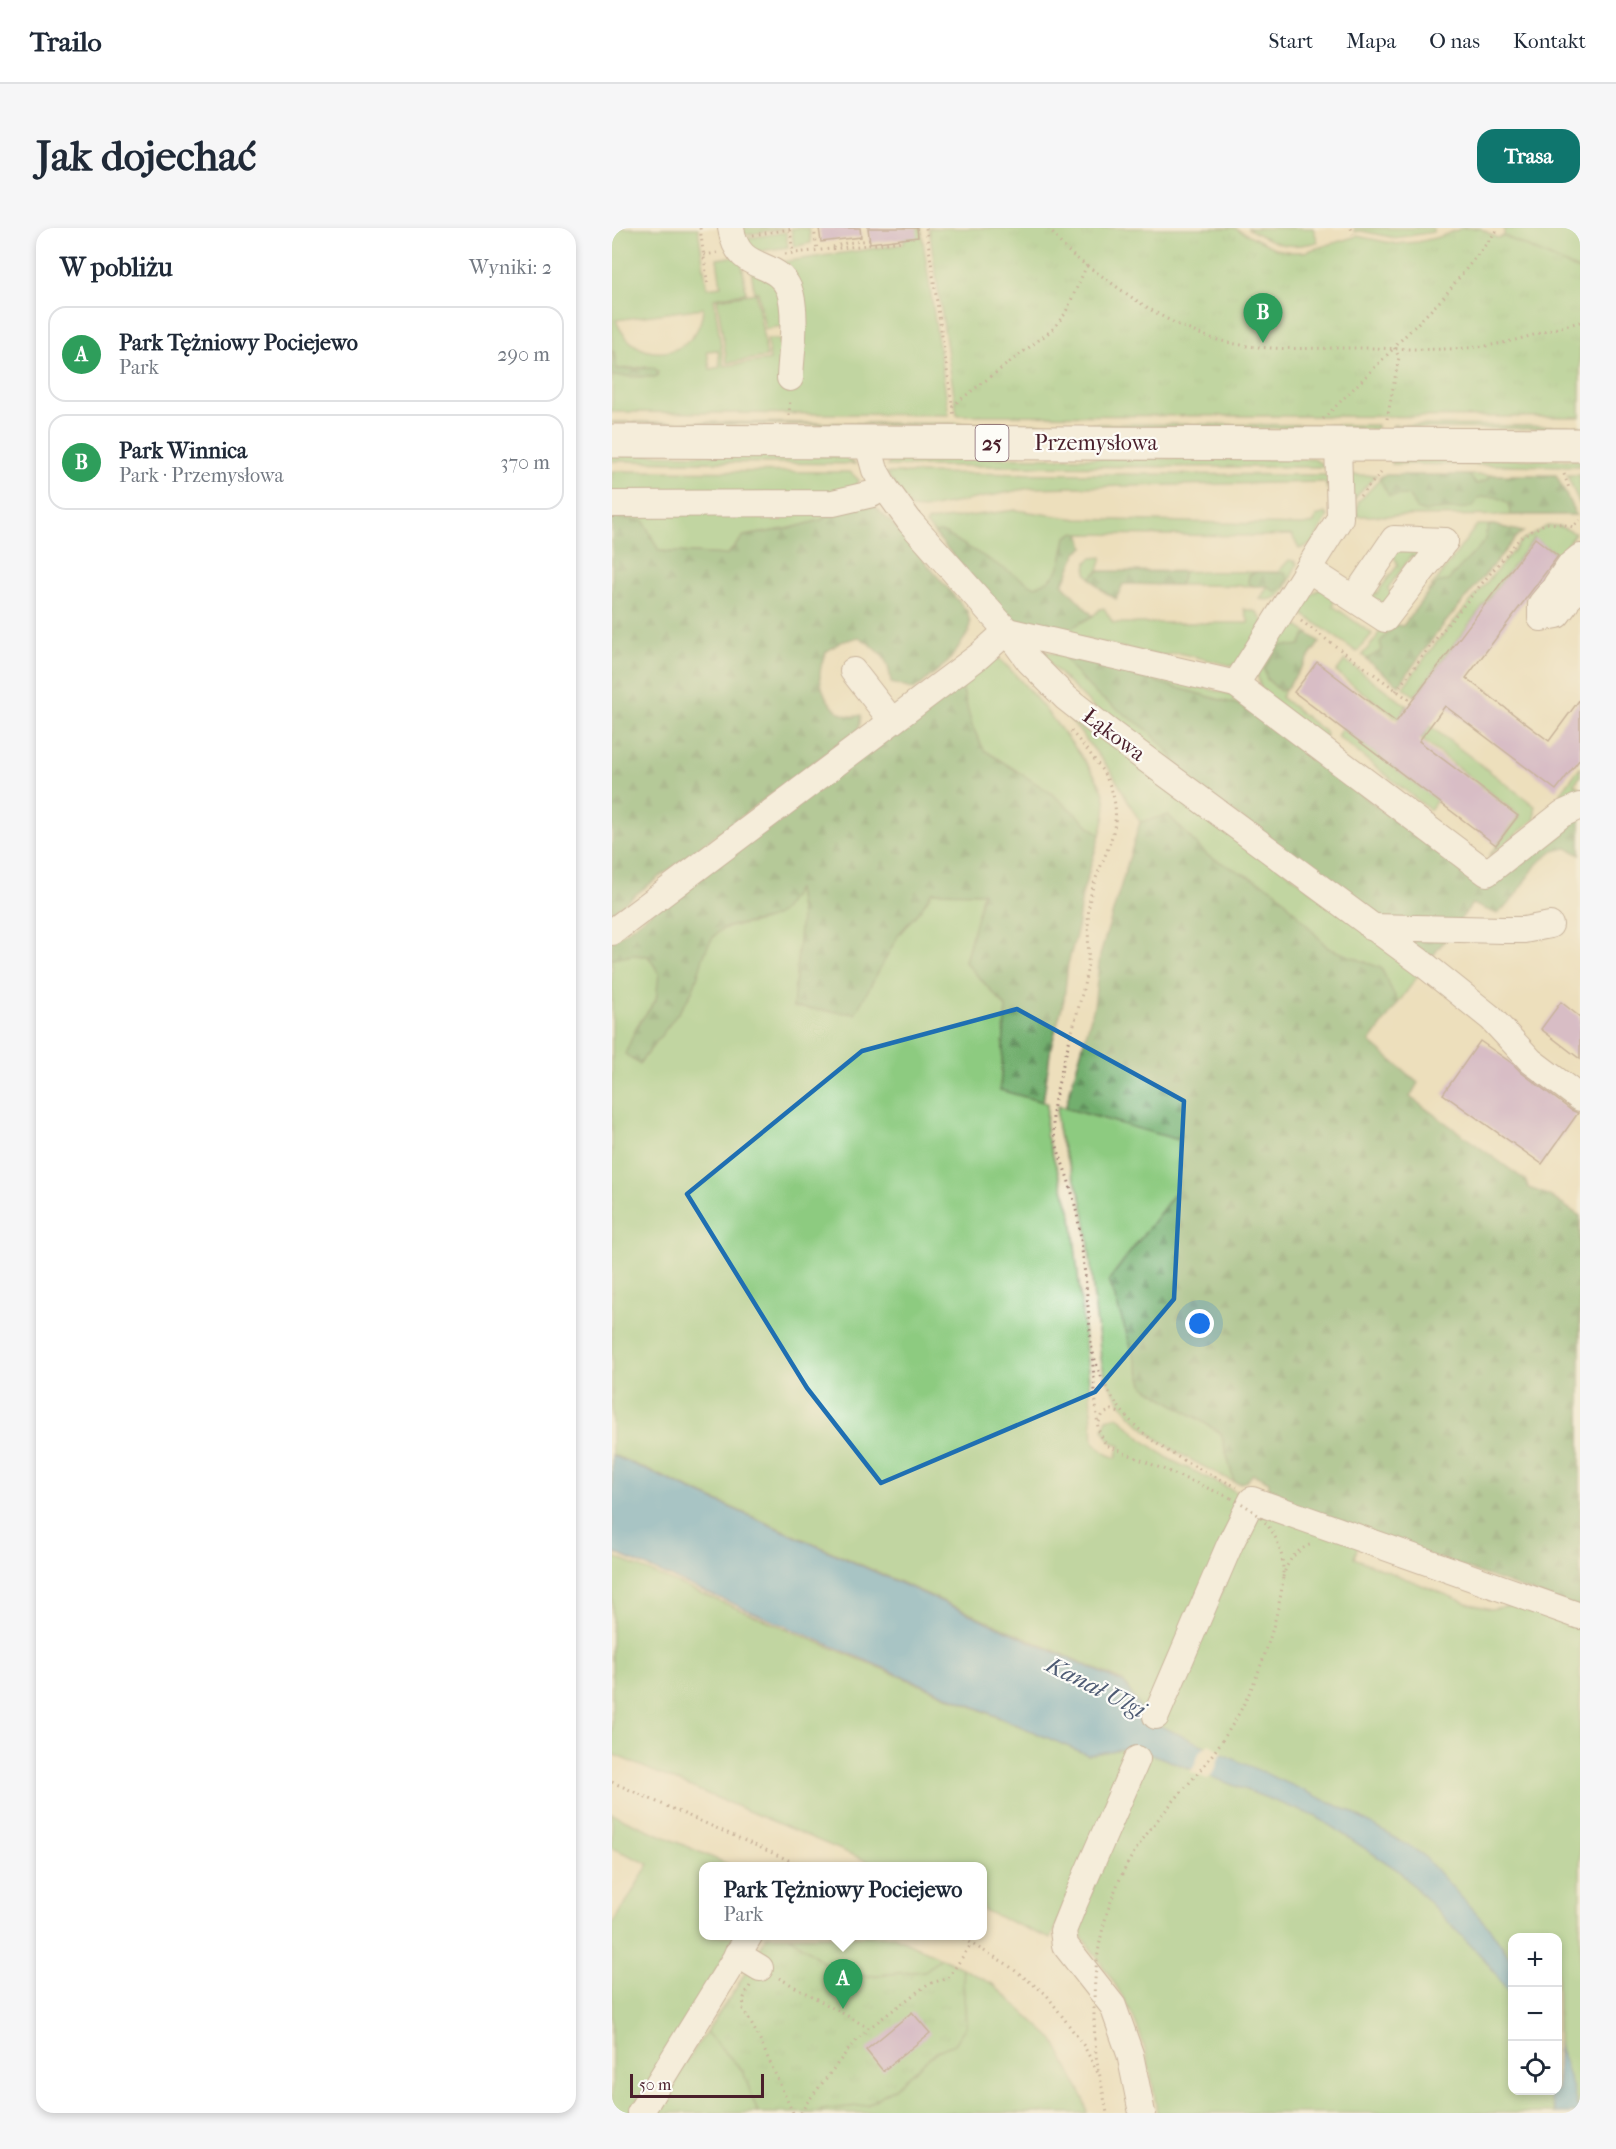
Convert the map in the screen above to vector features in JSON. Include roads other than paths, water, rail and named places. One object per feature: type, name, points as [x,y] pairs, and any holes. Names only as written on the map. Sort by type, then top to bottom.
[{"type":"main road","name":"Przemysłowa","points":[[612,441],[867,441],[1330,431],[1580,445]]},
{"type":"street","points":[[737,232],[732,237],[743,257],[777,274],[789,289],[793,315],[790,378]]},
{"type":"street","points":[[1236,684],[1340,518],[1330,431]]},
{"type":"street","name":"Łąkowa","points":[[867,441],[875,470],[910,522],[1007,631],[1029,661],[1066,698],[1426,966],[1491,1018],[1531,1061],[1580,1098]]},
{"type":"street","points":[[612,504],[833,503],[872,494],[884,486]]},
{"type":"street","points":[[1565,592],[1569,566],[1580,557]]},
{"type":"street","points":[[1308,569],[1354,598]]},
{"type":"street","points":[[612,932],[979,656],[1007,631],[1236,684],[1487,873],[1562,814],[1580,806]]},
{"type":"street","points":[[853,671],[892,721]]},
{"type":"street","points":[[1371,927],[1524,930],[1550,925]]},
{"type":"street","points":[[1155,1716],[1230,1544],[1252,1500],[1580,1616]]},
{"type":"street","points":[[1137,1759],[1073,1906],[1063,1931],[1063,1937],[1071,1954],[1113,2006],[1130,2054],[1142,2113]]},
{"type":"street","points":[[640,2113],[743,1945],[760,1968]]},
{"type":"water","name":"Kanał Ulgi","points":[[612,1455],[1124,1683],[1149,1721],[1349,1811],[1422,1854],[1491,1930],[1508,1955],[1508,1991],[1486,1961],[1398,1870],[1317,1817],[1149,1753],[1137,1746],[1088,1755],[612,1552]]},
{"type":"water","points":[[1562,2055],[1579,2113],[1555,2113],[1549,2095],[1562,2095]]},
{"type":"place","name":"Park Winnica","points":[[1263,343]]},
{"type":"place","name":"Park Tężniowy Pociejewo","points":[[843,2009]]}]
